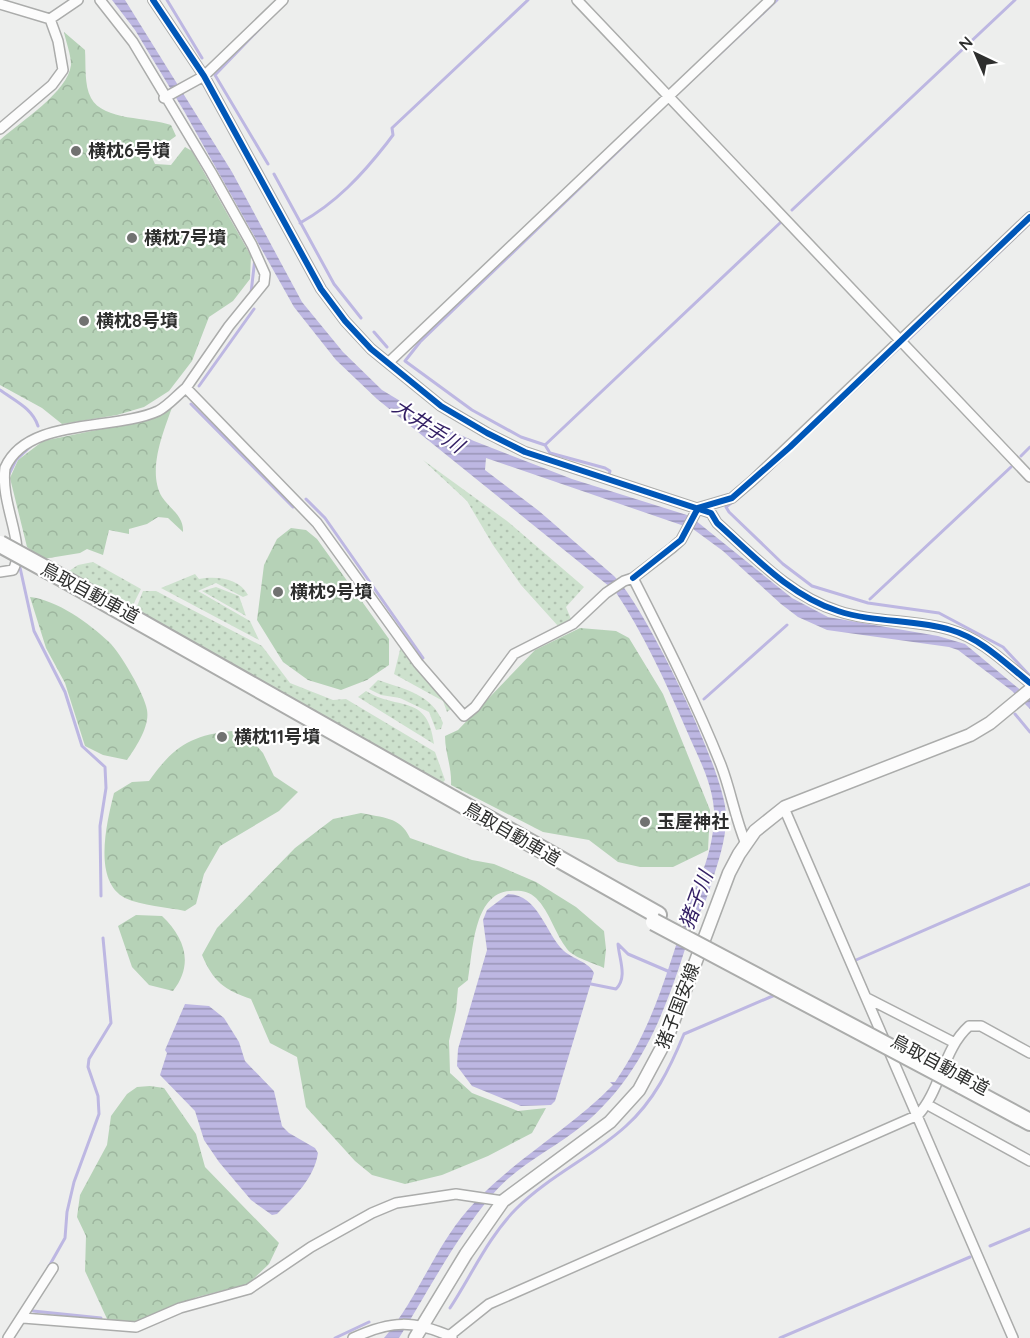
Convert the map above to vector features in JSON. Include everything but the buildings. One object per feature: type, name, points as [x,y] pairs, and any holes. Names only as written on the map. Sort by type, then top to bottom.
[{"type":"highway","name":"鳥取自動車道","points":[[0,544],[62,583],[656,918],[963,1082],[1030,1114]]},
{"type":"highway","name":"鳥取自動車道","points":[[0,554],[62,583]]},
{"type":"highway","name":"鳥取自動車道","points":[[963,1082],[1030,1122]]},
{"type":"main road","name":"猪子国安線","points":[[415,1338],[466,1254],[503,1201],[610,1122],[639,1090],[667,1038],[734,863],[755,831],[784,808],[950,745],[990,723],[1030,690]]},
{"type":"street","points":[[50,19],[78,0]]},
{"type":"street","points":[[0,572],[13,570],[15,566],[14,542],[0,496],[2,474],[10,457],[24,444],[61,430],[129,419],[159,410],[186,388],[215,344],[266,279],[243,227],[164,98],[133,42],[100,0]]},
{"type":"street","points":[[153,0],[204,76],[321,289],[345,321],[387,363],[441,406],[487,434],[525,452],[711,513],[717,523],[780,579],[815,601],[839,612],[952,630],[982,645],[1030,683]]},
{"type":"street","points":[[164,98],[204,76],[283,0]]},
{"type":"street","points":[[577,0],[1030,477]]},
{"type":"street","points":[[387,363],[770,0]]},
{"type":"street","points":[[0,4],[50,19]]},
{"type":"street","points":[[0,129],[52,85],[63,70],[58,41],[50,19]]},
{"type":"street","points":[[186,388],[317,523],[418,663],[464,716],[476,707],[514,654],[573,624],[606,593],[624,580],[633,578],[681,540],[698,508],[732,498],[1030,217]]},
{"type":"street","points":[[633,578],[657,624],[721,766],[733,813],[746,844]]},
{"type":"street","points":[[784,808],[1013,1338]]},
{"type":"street","points":[[867,998],[955,1043]]},
{"type":"street","points":[[353,1338],[390,1324],[424,1325],[452,1337],[489,1304],[918,1115],[928,1105],[955,1043],[962,1032],[974,1025],[1030,1053]]},
{"type":"street","points":[[928,1105],[1030,1161]]},
{"type":"street","points":[[23,1318],[136,1327],[180,1308],[249,1289],[311,1247],[372,1213],[396,1203],[456,1194],[503,1201]]},
{"type":"street","points":[[8,1338],[23,1318],[53,1268]]},
{"type":"green space","points":[[64,32],[85,50],[87,87],[91,98],[97,105],[116,115],[171,125],[176,136],[169,141],[151,143],[149,151],[155,164],[171,165],[185,147],[192,151],[251,256],[250,279],[233,301],[209,317],[192,361],[169,391],[144,407],[117,415],[62,424],[42,408],[0,385],[0,140],[52,96],[68,75],[71,61]]},
{"type":"green space","points":[[174,402],[162,436],[156,462],[156,474],[162,497],[179,517],[183,532],[168,518],[158,517],[147,524],[129,529],[129,534],[109,530],[103,555],[87,549],[80,553],[43,559],[27,547],[10,478],[18,460],[43,441],[140,421]]},
{"type":"green space","points":[[423,460],[507,521],[584,587],[566,607],[571,619],[558,626],[521,585],[493,545],[467,501]]},
{"type":"green space","points":[[291,528],[306,530],[317,539],[389,639],[389,665],[367,680],[341,690],[308,680],[283,662],[257,620],[264,565],[277,539]]},
{"type":"green space","points":[[93,562],[141,589],[132,607],[69,571],[78,565]]},
{"type":"green space","points":[[195,574],[199,579],[226,580],[244,589],[248,595],[243,597],[216,583],[198,591],[250,621],[259,640],[161,588]]},
{"type":"green space","points":[[216,587],[239,596],[246,616],[202,591]]},
{"type":"green space","points":[[143,591],[156,591],[262,646],[290,683],[333,700],[346,699],[435,752],[445,780],[441,785],[136,609]]},
{"type":"green space","points":[[30,597],[62,608],[92,627],[114,647],[125,664],[142,694],[147,710],[142,736],[127,760],[103,755],[85,746],[65,683],[46,648]]},
{"type":"green space","points":[[580,628],[616,631],[629,638],[663,694],[710,810],[708,850],[673,867],[640,867],[618,862],[589,840],[543,832],[451,785],[445,736],[458,730],[535,650]]},
{"type":"green space","points":[[401,646],[452,708],[447,712],[443,701],[394,674]]},
{"type":"green space","points":[[378,680],[408,690],[425,699],[438,713],[443,723],[441,729],[436,730],[429,712],[400,698],[381,695],[369,689]]},
{"type":"green space","points":[[366,691],[418,710],[431,728],[434,744],[358,697]]},
{"type":"green space","points":[[232,731],[249,737],[263,753],[274,776],[298,792],[279,811],[220,846],[204,874],[196,904],[185,911],[147,905],[125,898],[115,890],[108,878],[105,865],[106,834],[114,793],[132,782],[149,781],[166,759],[184,745],[205,736]]},
{"type":"green space","points":[[361,813],[396,822],[410,838],[472,860],[494,864],[536,882],[576,907],[604,931],[606,949],[604,968],[579,958],[567,949],[545,910],[530,894],[510,891],[498,894],[489,902],[477,926],[468,980],[458,988],[449,1041],[450,1073],[472,1093],[518,1111],[546,1108],[532,1133],[488,1156],[442,1175],[405,1184],[372,1175],[355,1161],[306,1107],[297,1057],[270,1043],[251,999],[227,988],[215,978],[202,955],[217,928],[295,848],[333,819]]},
{"type":"green space","points":[[136,915],[162,916],[181,942],[185,961],[180,981],[173,991],[149,985],[132,967],[118,926]]},
{"type":"green space","points":[[137,1087],[164,1088],[196,1134],[205,1167],[279,1243],[269,1264],[248,1284],[197,1297],[135,1322],[108,1321],[85,1271],[86,1236],[77,1217],[80,1195],[107,1145],[111,1116],[127,1094]]},
{"type":"water","points":[[112,0],[125,0],[232,172],[302,302],[343,352],[382,390],[445,428],[474,441],[572,479],[690,516],[792,598],[828,617],[938,636],[965,644],[1030,698],[1030,709],[1012,691],[958,650],[827,630],[798,617],[723,551],[693,529],[486,458],[485,470],[539,511],[614,576],[628,593],[663,653],[698,728],[722,792],[726,814],[725,832],[705,902],[695,917],[666,1003],[641,1056],[625,1081],[583,1125],[513,1174],[493,1194],[455,1246],[399,1338],[384,1338],[397,1322],[439,1250],[462,1216],[509,1170],[597,1101],[613,1085],[610,1082],[615,1082],[628,1062],[657,1001],[686,914],[683,909],[706,862],[714,823],[713,799],[703,768],[662,676],[645,641],[615,591],[377,399],[336,360],[294,307],[184,111],[135,30]]},
{"type":"water","points":[[508,894],[519,896],[527,901],[564,951],[588,966],[594,973],[555,1101],[551,1105],[521,1106],[472,1086],[457,1066],[458,1049],[487,950],[483,920],[487,910]]},
{"type":"water","points":[[185,1004],[209,1006],[224,1018],[239,1042],[245,1061],[274,1091],[282,1126],[289,1133],[315,1148],[318,1153],[308,1179],[277,1214],[272,1215],[251,1200],[219,1162],[204,1140],[195,1111],[160,1075],[167,1053],[165,1050]]},
{"type":"waterway","points":[[167,0],[202,58]]},
{"type":"waterway","points":[[300,223],[325,207],[348,188],[393,135],[392,128],[528,0]]},
{"type":"waterway","points":[[675,96],[777,0]]},
{"type":"waterway","points":[[792,210],[1015,0]]},
{"type":"waterway","points":[[267,21],[215,75],[268,164]]},
{"type":"waterway","points":[[609,475],[610,471],[605,468],[550,453],[545,445],[521,437],[472,410],[405,361],[420,342],[640,130]]},
{"type":"waterway","points":[[274,174],[334,284],[361,318]]},
{"type":"waterway","points":[[545,445],[781,222]]},
{"type":"waterway","points":[[909,339],[1030,223]]},
{"type":"waterway","points":[[251,293],[255,258]]},
{"type":"waterway","points":[[199,386],[254,309]]},
{"type":"waterway","points":[[374,332],[387,347]]},
{"type":"waterway","points":[[756,483],[900,347]]},
{"type":"waterway","points":[[0,390],[32,414],[38,426]]},
{"type":"waterway","points":[[191,404],[293,507]]},
{"type":"waterway","points":[[8,476],[16,460],[31,446]]},
{"type":"waterway","points":[[1021,456],[1030,447]]},
{"type":"waterway","points":[[870,599],[1011,467]]},
{"type":"waterway","points":[[744,493],[726,507],[729,512],[783,564],[812,586],[868,603],[939,613],[1003,647],[1030,676]]},
{"type":"waterway","points":[[306,499],[325,518],[423,658]]},
{"type":"waterway","points":[[19,563],[34,631],[65,692],[82,746],[105,767],[106,788],[100,826],[101,896]]},
{"type":"waterway","points":[[704,699],[787,625]]},
{"type":"waterway","points":[[1015,714],[1030,732]]},
{"type":"waterway","points":[[856,960],[1030,884]]},
{"type":"waterway","points":[[48,1268],[65,1238],[67,1212],[74,1182],[99,1114],[98,1096],[88,1067],[89,1059],[111,1023],[103,938]]},
{"type":"waterway","points":[[586,983],[616,989],[622,979],[618,944],[628,954],[670,972]]},
{"type":"waterway","points":[[450,1308],[489,1244],[516,1209],[542,1186],[613,1137],[645,1106],[667,1071],[684,1034],[775,995]]},
{"type":"waterway","points":[[990,1246],[1030,1229]]},
{"type":"waterway","points":[[780,1338],[970,1257]]},
{"type":"waterway","points":[[33,1311],[101,1318]]},
{"type":"waterway","points":[[335,1338],[369,1322]]},
{"type":"cycle path","points":[[153,0],[204,76],[321,289],[345,321],[371,349],[441,406],[525,452],[711,513],[717,523],[773,574],[804,596],[852,615],[923,624],[962,634],[993,653],[1030,683]]},
{"type":"cycle path","points":[[633,578],[681,540],[698,508],[732,498],[790,447],[1030,217]]},
{"type":"place","name":"横枕6号墳","points":[[76,151]]},
{"type":"place","name":"横枕7号墳","points":[[132,238]]},
{"type":"place","name":"横枕8号墳","points":[[84,321]]},
{"type":"place","name":"横枕9号墳","points":[[278,592]]},
{"type":"place","name":"横枕11号墳","points":[[222,737]]},
{"type":"place","name":"玉屋神社","points":[[645,822]]},
{"type":"water label","name":"大井手川","points":[[428,426]]},
{"type":"water label","name":"猪子川","points":[[696,900]]}]
